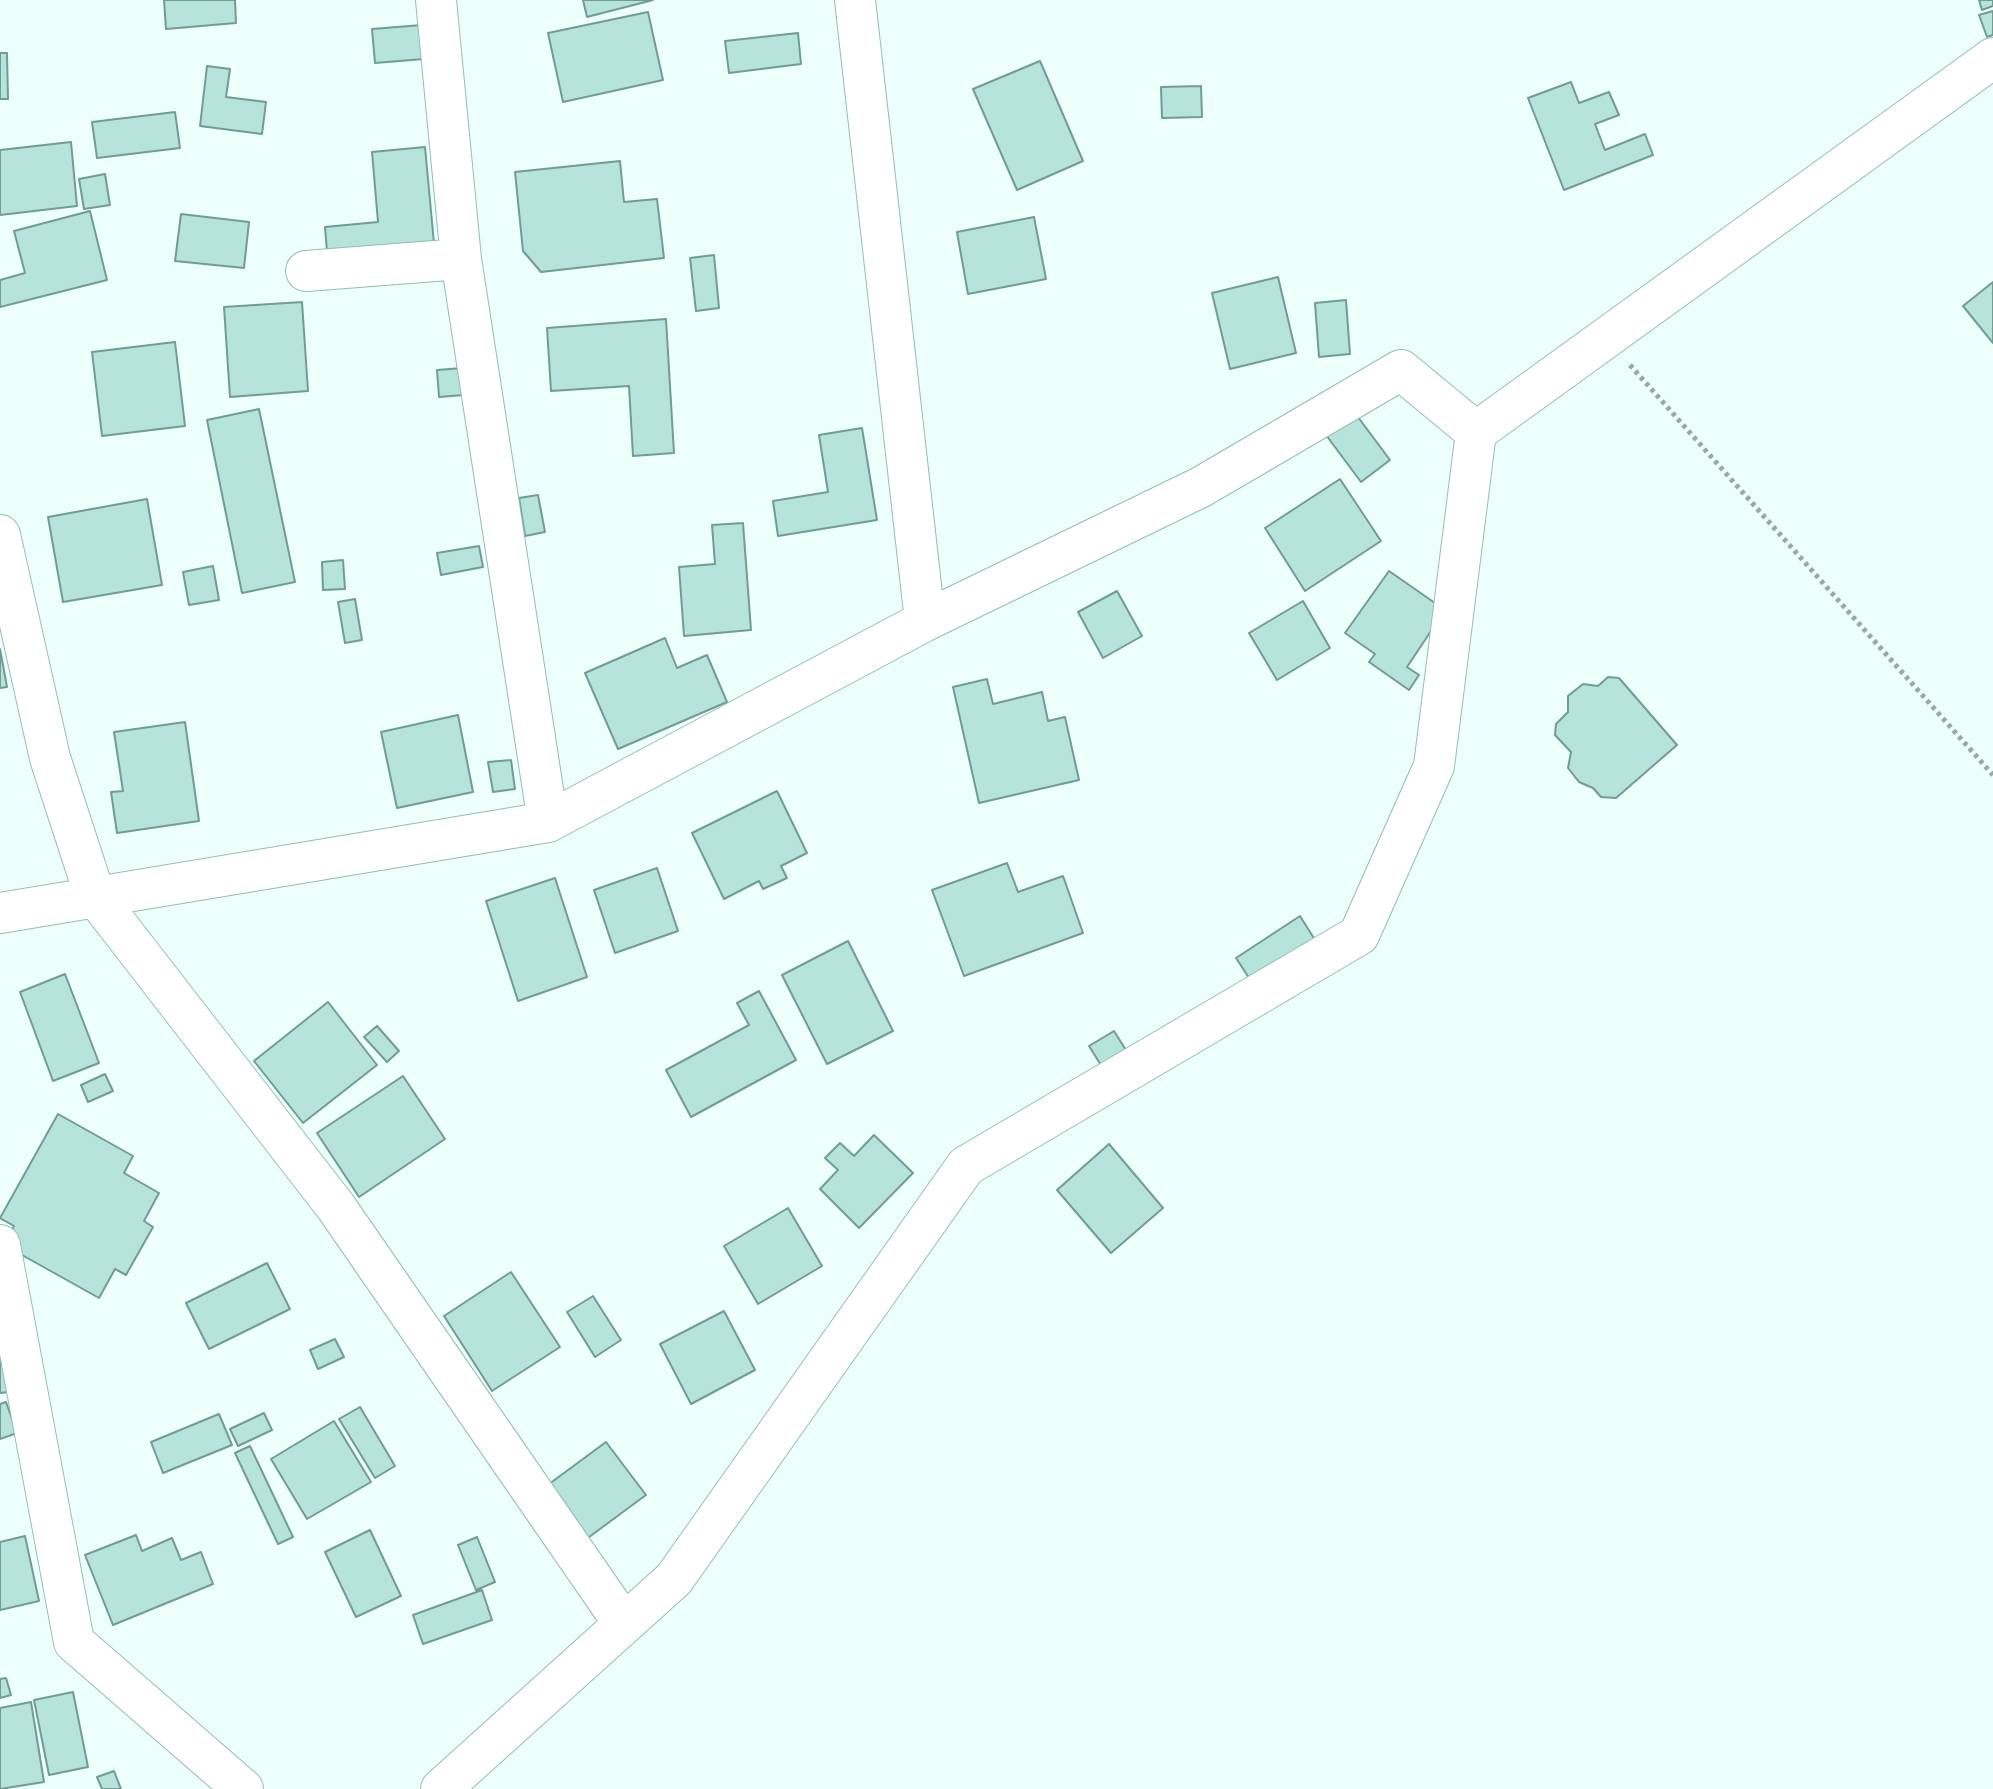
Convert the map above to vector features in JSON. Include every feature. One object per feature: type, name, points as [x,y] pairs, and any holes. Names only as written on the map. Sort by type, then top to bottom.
[{"type":"street","points":[[436,0],[461,259],[548,822]]},
{"type":"street","points":[[855,0],[925,621]]},
{"type":"street","points":[[441,1789],[674,1579],[966,1166],[1359,935],[1434,766],[1476,432],[1993,58]]},
{"type":"street","points":[[306,271],[461,259]]},
{"type":"street","points":[[0,913],[548,822],[925,621],[1201,487],[1401,370],[1476,432]]},
{"type":"street","points":[[0,535],[50,758],[95,896],[336,1207],[624,1624]]},
{"type":"street","points":[[0,1245],[74,1642],[243,1789]]},
{"type":"path","points":[[1605,337],[1993,775]]},
{"type":"building","points":[[164,0],[235,0],[236,23],[166,29]]},
{"type":"building","points":[[583,0],[653,0],[587,17]]},
{"type":"building","points":[[1979,0],[1993,0],[1993,6],[1982,10]]},
{"type":"building","points":[[1993,11],[1993,35],[1987,37],[1979,15]]},
{"type":"building","points":[[648,12],[663,80],[563,102],[548,33]]},
{"type":"building","points":[[422,25],[424,59],[375,63],[372,29]]},
{"type":"building","points":[[798,33],[801,64],[729,73],[725,41]]},
{"type":"building","points":[[0,53],[7,53],[8,99],[0,99]]},
{"type":"building","points":[[1040,61],[1083,161],[1017,190],[973,89]]},
{"type":"building","points":[[207,66],[230,69],[226,97],[266,102],[262,134],[200,126]]},
{"type":"building","points":[[1571,82],[1579,103],[1609,92],[1619,115],[1595,124],[1605,150],[1645,134],[1653,155],[1564,190],[1528,98]]},
{"type":"building","points":[[1201,86],[1202,117],[1162,118],[1161,87]]},
{"type":"building","points":[[175,112],[180,148],[97,158],[92,122]]},
{"type":"building","points":[[71,142],[77,206],[0,215],[0,150]]},
{"type":"building","points":[[425,147],[435,254],[328,264],[325,227],[378,222],[372,152]]},
{"type":"building","points":[[620,161],[624,202],[657,199],[664,258],[541,272],[523,251],[515,172]]},
{"type":"building","points":[[105,174],[110,205],[84,209],[79,179]]},
{"type":"building","points":[[90,211],[107,280],[0,307],[0,280],[25,273],[14,231]]},
{"type":"building","points":[[181,214],[249,222],[244,268],[175,261]]},
{"type":"building","points":[[1034,217],[1046,279],[968,294],[957,232]]},
{"type":"building","points":[[714,255],[719,308],[696,311],[690,258]]},
{"type":"building","points":[[1278,277],[1296,353],[1230,369],[1212,293]]},
{"type":"building","points":[[1993,282],[1993,343],[1963,306]]},
{"type":"building","points":[[1346,300],[1350,354],[1319,357],[1315,303]]},
{"type":"building","points":[[302,302],[308,391],[230,397],[224,307]]},
{"type":"building","points":[[666,319],[674,453],[633,456],[629,386],[551,391],[547,328]]},
{"type":"building","points":[[175,342],[185,426],[102,436],[92,352]]},
{"type":"building","points":[[463,368],[464,395],[439,397],[437,370]]},
{"type":"building","points":[[259,409],[295,582],[242,593],[207,420]]},
{"type":"building","points":[[1355,413],[1390,460],[1361,482],[1326,435]]},
{"type":"building","points":[[862,428],[877,520],[778,536],[773,501],[828,492],[819,435]]},
{"type":"building","points":[[1340,479],[1381,541],[1305,591],[1265,528]]},
{"type":"building","points":[[538,495],[545,532],[525,536],[519,498]]},
{"type":"building","points":[[147,499],[162,585],[63,602],[48,517]]},
{"type":"building","points":[[743,523],[751,630],[684,636],[679,567],[715,564],[712,525]]},
{"type":"building","points":[[479,546],[483,567],[441,575],[437,553]]},
{"type":"building","points":[[343,560],[345,589],[323,590],[322,562]]},
{"type":"building","points":[[213,566],[219,600],[189,605],[183,572]]},
{"type":"building","points":[[1389,571],[1445,610],[1407,667],[1419,675],[1409,690],[1369,662],[1375,654],[1345,633]]},
{"type":"building","points":[[1117,591],[1142,636],[1103,658],[1078,612]]},
{"type":"building","points":[[355,599],[362,640],[345,643],[338,602]]},
{"type":"building","points":[[1303,601],[1330,648],[1277,680],[1249,633]]},
{"type":"building","points":[[665,638],[677,668],[707,655],[727,702],[618,749],[585,673]]},
{"type":"building","points":[[0,649],[7,687],[0,688]]},
{"type":"building","points":[[1608,677],[1619,678],[1677,745],[1616,798],[1601,797],[1593,788],[1579,782],[1568,768],[1571,752],[1555,735],[1556,724],[1568,712],[1568,696],[1583,684],[1598,686]]},
{"type":"building","points":[[987,679],[993,704],[1042,692],[1048,721],[1065,717],[1079,780],[979,803],[953,687]]},
{"type":"building","points":[[458,715],[473,792],[397,808],[381,732]]},
{"type":"building","points":[[185,722],[199,821],[117,833],[111,792],[123,791],[114,732]]},
{"type":"building","points":[[511,760],[515,789],[493,792],[488,762]]},
{"type":"building","points":[[777,791],[807,853],[781,866],[787,878],[763,889],[759,881],[724,899],[692,833]]},
{"type":"building","points":[[1007,863],[1018,892],[1063,876],[1083,933],[964,976],[932,890]]},
{"type":"building","points":[[657,868],[678,931],[615,953],[594,890]]},
{"type":"building","points":[[555,878],[587,977],[518,1001],[486,901]]},
{"type":"building","points":[[1300,916],[1317,943],[1253,984],[1236,958]]},
{"type":"building","points":[[848,941],[893,1031],[827,1064],[782,975]]},
{"type":"building","points":[[65,974],[99,1063],[53,1081],[20,992]]},
{"type":"building","points":[[759,991],[796,1060],[691,1117],[666,1070],[749,1025],[737,1003]]},
{"type":"building","points":[[328,1002],[377,1065],[303,1123],[254,1061]]},
{"type":"building","points":[[377,1026],[399,1051],[387,1062],[364,1037]]},
{"type":"building","points":[[1114,1031],[1129,1055],[1104,1070],[1089,1046]]},
{"type":"building","points":[[105,1074],[113,1091],[88,1102],[81,1085]]},
{"type":"building","points":[[403,1076],[445,1139],[359,1197],[317,1133]]},
{"type":"building","points":[[58,1114],[133,1156],[124,1173],[159,1193],[144,1221],[153,1227],[126,1275],[115,1269],[99,1298],[4,1245],[14,1226],[0,1218]]},
{"type":"building","points":[[874,1135],[913,1173],[859,1228],[820,1189],[838,1170],[825,1158],[840,1143],[854,1156]]},
{"type":"building","points":[[1109,1144],[1163,1208],[1111,1253],[1057,1190]]},
{"type":"building","points":[[788,1208],[822,1266],[758,1304],[724,1246]]},
{"type":"building","points":[[267,1263],[290,1309],[209,1349],[186,1303]]},
{"type":"building","points":[[511,1272],[560,1347],[492,1391],[444,1316]]},
{"type":"building","points":[[593,1296],[621,1340],[595,1357],[567,1312]]},
{"type":"building","points":[[724,1311],[755,1370],[691,1404],[660,1344]]},
{"type":"building","points":[[335,1339],[344,1357],[318,1369],[310,1350]]},
{"type":"building","points":[[4,1359],[9,1392],[0,1393],[0,1360]]},
{"type":"building","points":[[6,1402],[17,1433],[0,1439],[0,1404]]},
{"type":"building","points":[[360,1407],[395,1466],[375,1478],[339,1419]]},
{"type":"building","points":[[264,1413],[272,1430],[238,1446],[230,1429]]},
{"type":"building","points":[[219,1414],[232,1445],[163,1473],[151,1442]]},
{"type":"building","points":[[334,1421],[371,1482],[307,1519],[271,1459]]},
{"type":"building","points":[[606,1442],[646,1495],[585,1540],[545,1487]]},
{"type":"building","points":[[250,1446],[293,1537],[278,1544],[235,1453]]},
{"type":"building","points":[[370,1530],[401,1596],[356,1617],[325,1552]]},
{"type":"building","points":[[136,1535],[142,1551],[172,1538],[181,1560],[201,1552],[213,1584],[113,1625],[85,1555]]},
{"type":"building","points":[[25,1536],[39,1601],[0,1610],[0,1542]]},
{"type":"building","points":[[477,1537],[495,1582],[476,1590],[458,1545]]},
{"type":"building","points":[[482,1590],[492,1620],[423,1644],[413,1615]]},
{"type":"building","points":[[6,1678],[11,1695],[0,1698],[0,1679]]},
{"type":"building","points":[[73,1692],[88,1767],[49,1775],[34,1700]]},
{"type":"building","points":[[31,1702],[44,1782],[0,1789],[0,1708]]},
{"type":"building","points":[[114,1771],[121,1789],[102,1789],[97,1777]]}]
